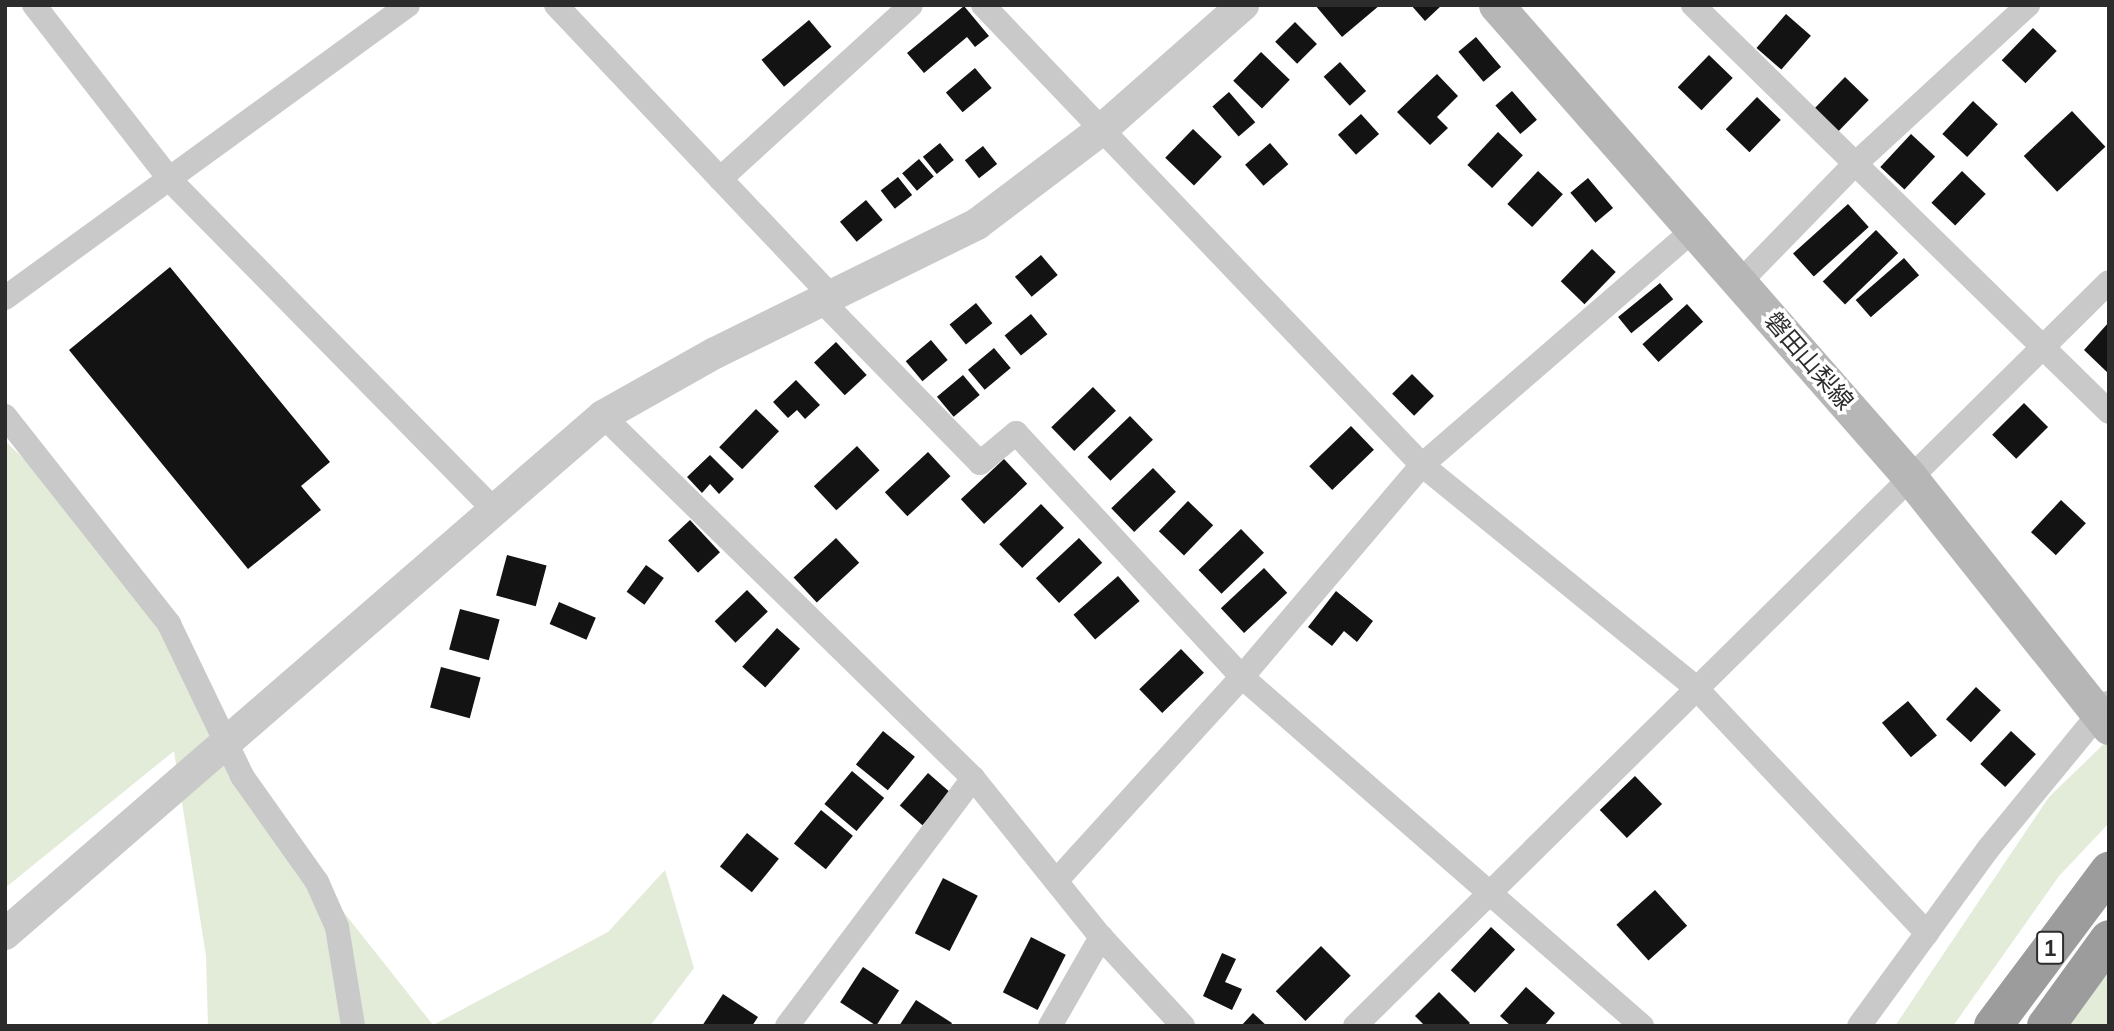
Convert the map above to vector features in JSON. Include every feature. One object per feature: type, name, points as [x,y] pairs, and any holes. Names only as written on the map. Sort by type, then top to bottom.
[{"type":"highway","name":"1","points":[[1993,1026],[2109,871]]},
{"type":"highway","name":"1","points":[[2046,1026],[2109,939]]},
{"type":"main road","name":"磐田山梨線","points":[[1496,5],[1909,476],[2105,715]]},
{"type":"street","points":[[34,5],[171,181],[492,508]]},
{"type":"street","points":[[5,298],[171,181],[408,5]]},
{"type":"street","points":[[556,5],[720,179],[824,297],[980,463],[1016,433],[1242,677],[1642,1026]]},
{"type":"street","points":[[720,179],[911,5]]},
{"type":"street","points":[[983,5],[1100,131],[1422,465],[1696,688],[1927,933]]},
{"type":"street","points":[[5,934],[225,739],[492,508],[603,416],[824,297],[977,224],[1100,131],[1242,5]]},
{"type":"street","points":[[1693,5],[1853,166],[2109,412]]},
{"type":"street","points":[[1740,282],[1853,166],[2018,8]]},
{"type":"street","points":[[1057,880],[1242,677],[1422,465],[1695,229]]},
{"type":"street","points":[[1355,1026],[1909,476],[2109,282]]},
{"type":"street","points":[[5,416],[169,624],[242,776],[317,882],[337,927],[353,1026]]},
{"type":"street","points":[[603,416],[974,778],[1101,937],[1183,1026]]},
{"type":"street","points":[[1859,1026],[1927,933],[2105,715]]},
{"type":"street","points":[[799,1023],[974,778]]},
{"type":"street","points":[[1050,1026],[1101,937]]},
{"type":"green space","points":[[5,441],[79,511],[142,590],[296,852],[433,1025],[608,932],[665,870],[694,968],[650,1026],[208,1026],[206,956],[174,751],[5,888]]},
{"type":"green space","points":[[2109,739],[2109,823],[2059,876],[1953,1026],[1895,1026],[2049,797]]},
{"type":"green space","points":[[2109,943],[2109,1026],[2048,1026]]},
{"type":"building","points":[[1315,5],[1380,5],[1342,37]]},
{"type":"building","points":[[1411,5],[1442,5],[1425,21]]},
{"type":"building","points":[[964,6],[989,36],[975,47],[967,37],[924,73],[907,53]]},
{"type":"building","points":[[1786,14],[1811,36],[1781,70],[1756,48]]},
{"type":"building","points":[[809,20],[831,47],[784,87],[762,60]]},
{"type":"building","points":[[1295,22],[1317,44],[1297,64],[1275,42]]},
{"type":"building","points":[[2033,28],[2057,51],[2025,83],[2002,60]]},
{"type":"building","points":[[1476,37],[1501,67],[1483,82],[1458,52]]},
{"type":"building","points":[[1261,52],[1290,80],[1262,109],[1233,81]]},
{"type":"building","points":[[1709,55],[1733,78],[1701,110],[1678,87]]},
{"type":"building","points":[[1340,62],[1366,91],[1350,106],[1324,77]]},
{"type":"building","points":[[975,68],[992,88],[963,112],[946,92]]},
{"type":"building","points":[[1437,74],[1458,96],[1437,117],[1448,128],[1430,145],[1397,112]]},
{"type":"building","points":[[1845,77],[1869,100],[1837,132],[1814,109]]},
{"type":"building","points":[[1512,91],[1537,120],[1520,134],[1495,105]]},
{"type":"building","points":[[1229,92],[1255,122],[1239,137],[1212,106]]},
{"type":"building","points":[[1757,97],[1781,120],[1749,152],[1726,129]]},
{"type":"building","points":[[1973,101],[1998,124],[1967,157],[1942,134]]},
{"type":"building","points":[[2072,111],[2105,147],[2057,192],[2024,156]]},
{"type":"building","points":[[1361,114],[1379,134],[1356,155],[1338,135]]},
{"type":"building","points":[[1193,129],[1222,157],[1194,186],[1165,158]]},
{"type":"building","points":[[1498,132],[1523,155],[1492,188],[1467,165]]},
{"type":"building","points":[[1911,134],[1935,157],[1904,189],[1880,167]]},
{"type":"building","points":[[940,143],[954,160],[937,174],[923,157]]},
{"type":"building","points":[[1270,143],[1288,164],[1263,186],[1245,165]]},
{"type":"building","points":[[983,146],[997,164],[979,178],[965,160]]},
{"type":"building","points":[[919,159],[934,177],[917,191],[902,173]]},
{"type":"building","points":[[1538,171],[1563,194],[1532,227],[1507,204]]},
{"type":"building","points":[[1962,171],[1986,194],[1955,226],[1931,203]]},
{"type":"building","points":[[898,177],[912,195],[895,209],[881,191]]},
{"type":"building","points":[[1588,178],[1613,208],[1595,223],[1570,193]]},
{"type":"building","points":[[866,200],[883,220],[857,242],[840,222]]},
{"type":"building","points":[[1848,204],[1869,227],[1814,277],[1793,254]]},
{"type":"building","points":[[1876,230],[1898,253],[1845,304],[1823,281]]},
{"type":"building","points":[[1592,249],[1616,272],[1584,304],[1561,281]]},
{"type":"building","points":[[1041,255],[1058,275],[1032,297],[1015,277]]},
{"type":"building","points":[[1904,258],[1919,275],[1871,317],[1856,300]]},
{"type":"building","points":[[170,267],[330,462],[301,486],[321,510],[248,569],[69,350]]},
{"type":"building","points":[[1660,283],[1673,299],[1631,333],[1618,317]]},
{"type":"building","points":[[976,303],[992,323],[966,345],[950,324]]},
{"type":"building","points":[[1687,304],[1703,322],[1658,362],[1642,344]]},
{"type":"building","points":[[1031,314],[1047,334],[1021,356],[1005,335]]},
{"type":"building","points":[[2109,322],[2109,374],[2084,350]]},
{"type":"building","points":[[931,340],[948,360],[922,381],[906,361]]},
{"type":"building","points":[[836,342],[867,375],[845,395],[814,362]]},
{"type":"building","points":[[994,348],[1011,368],[985,390],[968,370]]},
{"type":"building","points":[[1412,374],[1434,396],[1414,416],[1392,394]]},
{"type":"building","points":[[963,375],[980,395],[954,417],[937,397]]},
{"type":"building","points":[[796,380],[820,405],[805,419],[797,410],[788,418],[773,402]]},
{"type":"building","points":[[1093,387],[1116,411],[1074,451],[1051,427]]},
{"type":"building","points":[[2024,403],[2048,427],[2016,459],[1992,435]]},
{"type":"building","points":[[756,409],[779,431],[742,469],[719,447]]},
{"type":"building","points":[[1130,416],[1153,440],[1110,481],[1088,457]]},
{"type":"building","points":[[1351,426],[1374,450],[1332,490],[1309,466]]},
{"type":"building","points":[[857,446],[880,470],[836,510],[814,486]]},
{"type":"building","points":[[928,452],[951,476],[907,516],[885,492]]},
{"type":"building","points":[[710,455],[734,479],[719,494],[710,484],[702,493],[687,477]]},
{"type":"building","points":[[1004,459],[1027,484],[984,524],[961,499]]},
{"type":"building","points":[[1153,468],[1176,492],[1134,532],[1111,508]]},
{"type":"building","points":[[2061,500],[2086,523],[2056,555],[2031,532]]},
{"type":"building","points":[[1188,501],[1213,525],[1184,556],[1159,531]]},
{"type":"building","points":[[1041,504],[1064,528],[1022,568],[999,544]]},
{"type":"building","points":[[690,520],[720,552],[698,573],[668,540]]},
{"type":"building","points":[[1241,529],[1264,553],[1221,594],[1199,570]]},
{"type":"building","points":[[836,538],[859,563],[817,602],[794,578]]},
{"type":"building","points":[[1079,538],[1102,563],[1059,603],[1036,578]]},
{"type":"building","points":[[507,555],[547,566],[536,606],[496,596]]},
{"type":"building","points":[[646,565],[664,578],[644,605],[627,592]]},
{"type":"building","points":[[1264,568],[1287,593],[1244,633],[1221,608]]},
{"type":"building","points":[[1118,576],[1140,601],[1095,640],[1073,615]]},
{"type":"building","points":[[747,590],[768,612],[735,643],[715,621]]},
{"type":"building","points":[[1336,591],[1373,621],[1357,642],[1344,631],[1332,646],[1308,627]]},
{"type":"building","points":[[559,602],[596,618],[586,640],[550,624]]},
{"type":"building","points":[[460,609],[500,620],[489,660],[449,650]]},
{"type":"building","points":[[777,628],[800,649],[765,687],[742,667]]},
{"type":"building","points":[[1181,649],[1204,673],[1162,713],[1139,689]]},
{"type":"building","points":[[441,667],[481,678],[470,718],[430,708]]},
{"type":"building","points":[[1976,687],[2001,710],[1971,742],[1946,719]]},
{"type":"building","points":[[1908,701],[1937,735],[1911,757],[1882,723]]},
{"type":"building","points":[[883,731],[915,757],[888,790],[856,764]]},
{"type":"building","points":[[2011,731],[2036,754],[2005,787],[1980,764]]},
{"type":"building","points":[[852,771],[884,798],[857,831],[824,804]]},
{"type":"building","points":[[928,773],[951,793],[922,825],[900,805]]},
{"type":"building","points":[[1635,776],[1662,804],[1627,838],[1600,810]]},
{"type":"building","points":[[821,810],[853,836],[826,869],[794,843]]},
{"type":"building","points":[[747,833],[779,859],[752,892],[720,866]]},
{"type":"building","points":[[943,878],[978,896],[950,951],[915,933]]},
{"type":"building","points":[[1655,890],[1687,926],[1648,960],[1616,925]]},
{"type":"building","points":[[1491,927],[1515,950],[1475,993],[1451,970]]},
{"type":"building","points":[[1031,937],[1066,955],[1038,1010],[1003,992]]},
{"type":"building","points":[[1321,946],[1351,976],[1305,1021],[1276,991]]},
{"type":"building","points":[[1222,953],[1236,959],[1225,982],[1242,989],[1232,1010],[1203,996]]},
{"type":"building","points":[[863,967],[899,990],[876,1026],[840,1002]]},
{"type":"building","points":[[1526,987],[1555,1013],[1544,1026],[1511,1026],[1500,1016]]},
{"type":"building","points":[[1439,992],[1470,1023],[1467,1026],[1425,1026],[1415,1016]]},
{"type":"building","points":[[723,994],[758,1017],[752,1026],[702,1026]]},
{"type":"building","points":[[916,1000],[952,1023],[950,1026],[899,1026]]},
{"type":"building","points":[[1253,1013],[1267,1026],[1241,1026]]}]
